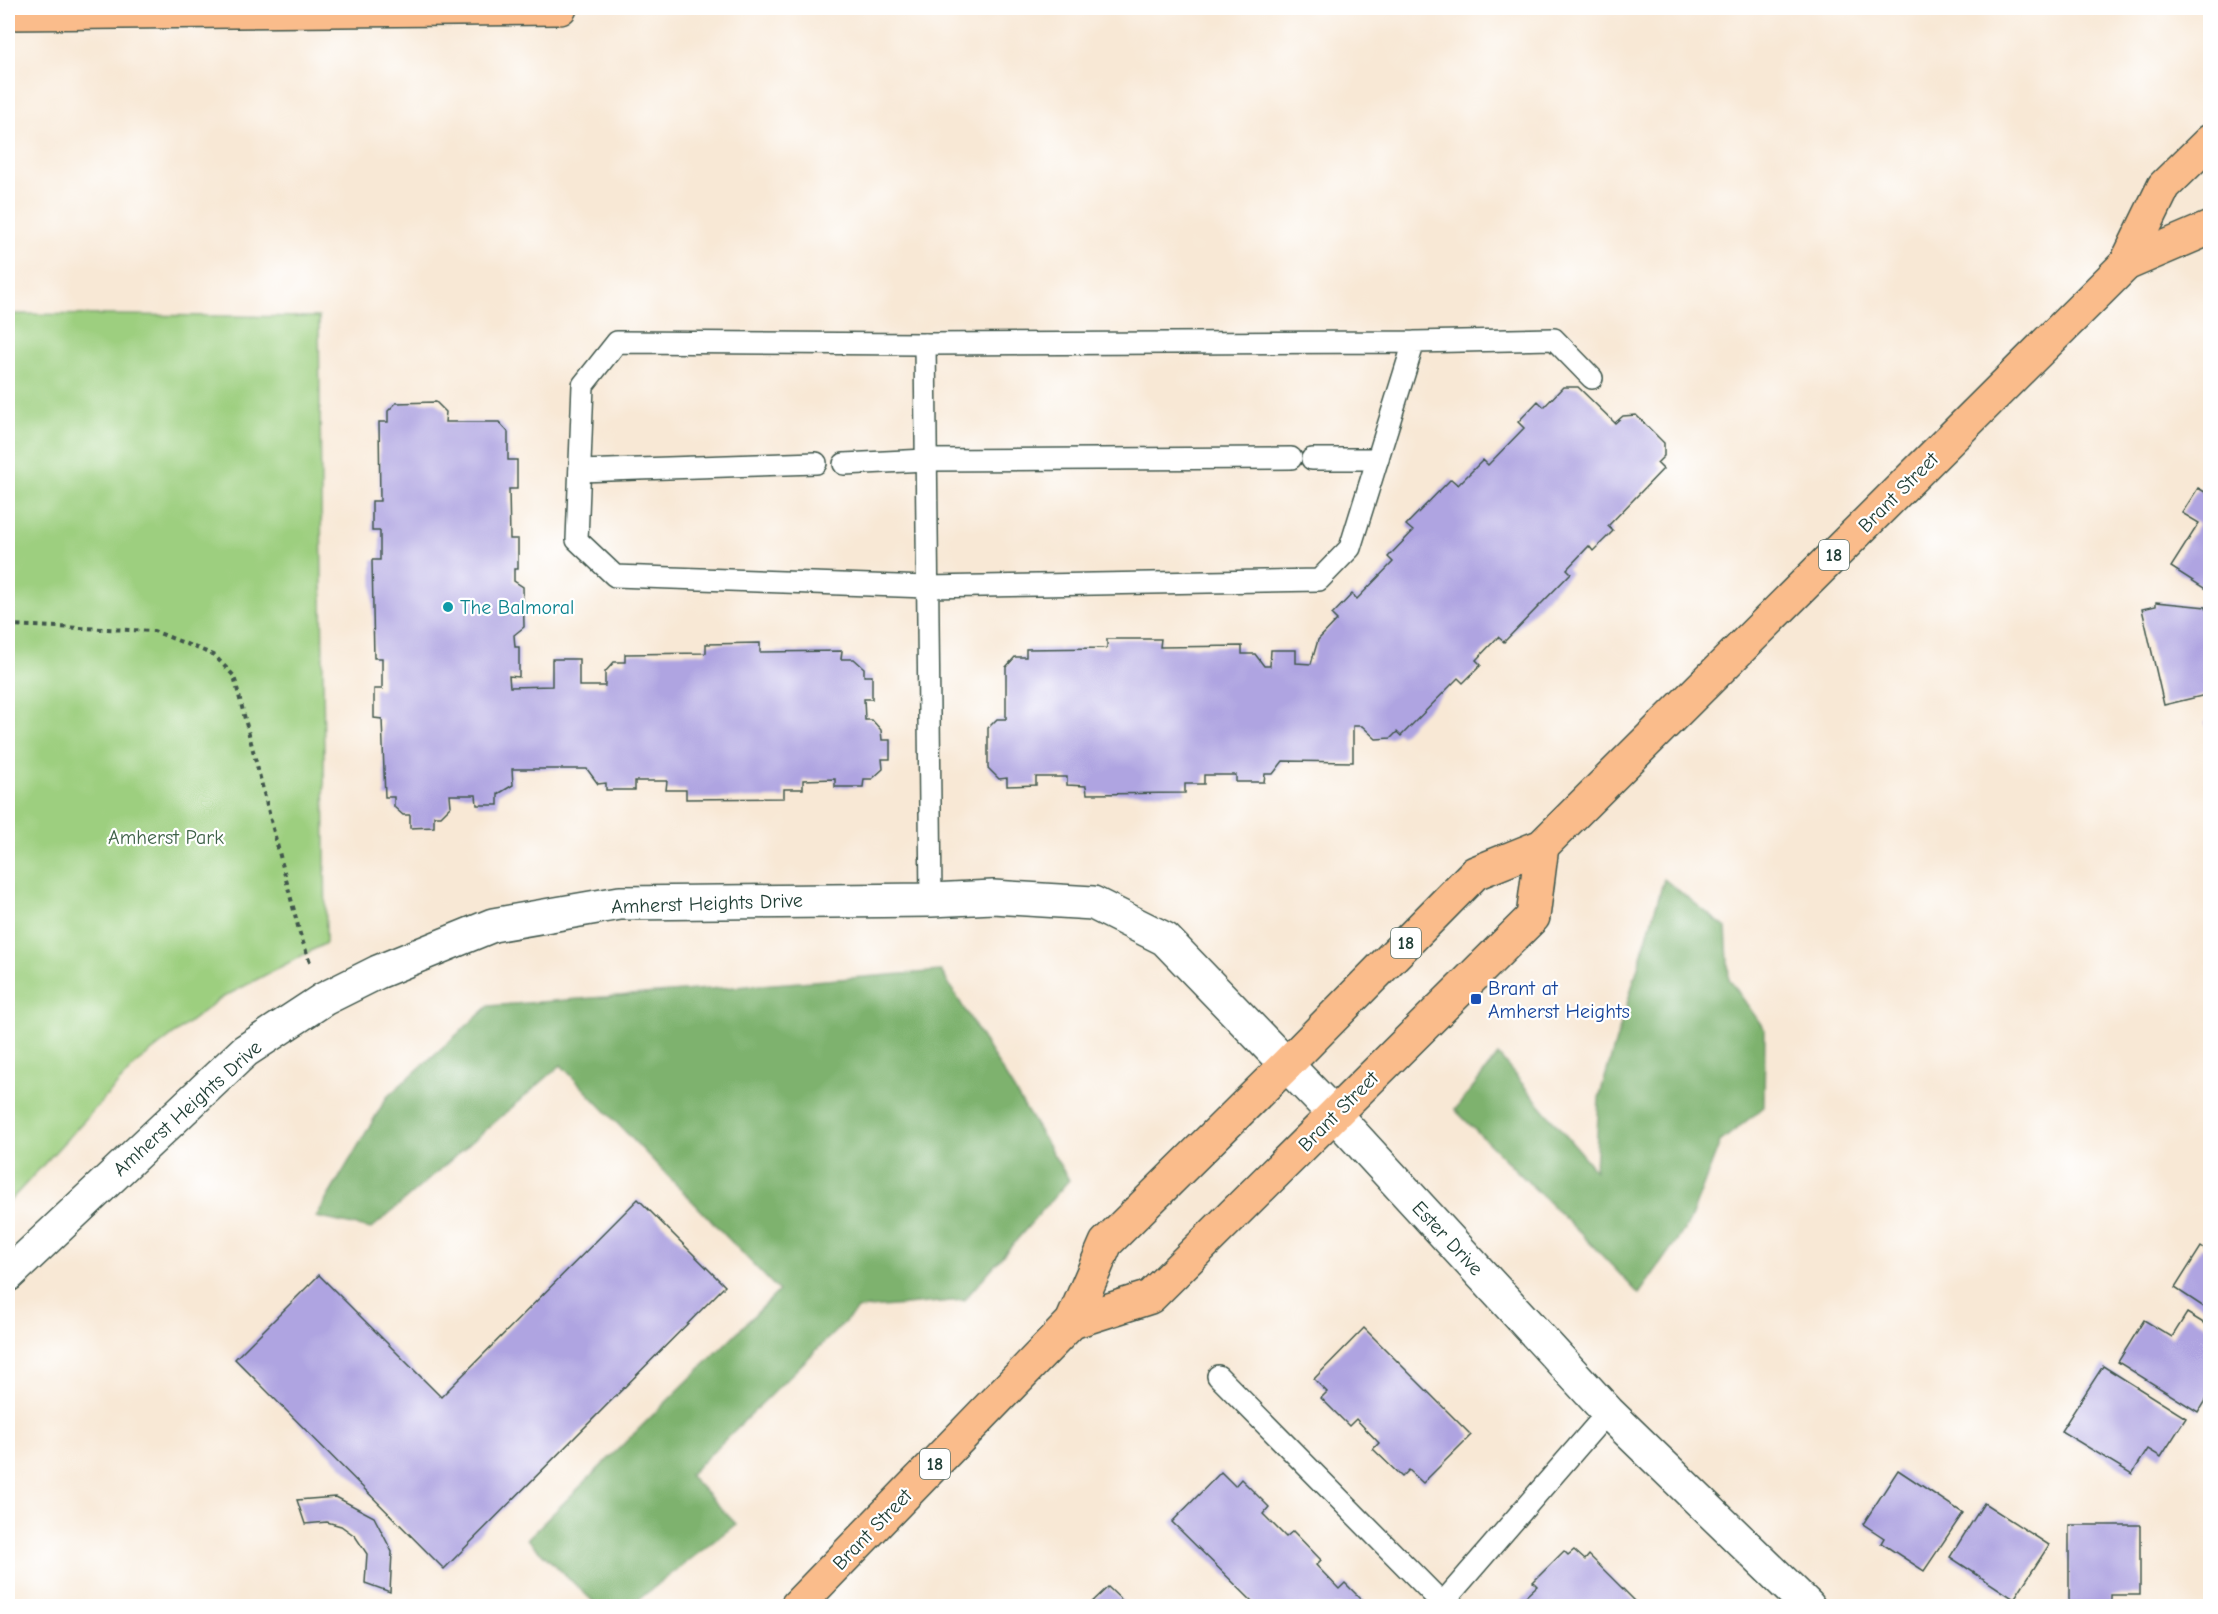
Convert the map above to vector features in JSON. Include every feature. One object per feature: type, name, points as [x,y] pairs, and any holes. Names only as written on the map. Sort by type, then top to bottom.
[{"type":"main road","points":[[8,14],[560,8]]},
{"type":"main road","name":"Brant Street","points":[[797,1606],[1072,1322],[1106,1243],[1475,873],[1542,846],[2126,264],[2164,186],[2211,141]]},
{"type":"main road","name":"Brant Street","points":[[2126,264],[2211,228]]},
{"type":"main road","name":"Brant Street","points":[[1072,1322],[1150,1297],[1533,917],[1542,846]]},
{"type":"street","name":"Amherst Heights Drive","points":[[8,1275],[245,1051],[324,999],[378,972],[494,925],[620,903],[931,900],[993,897],[1093,903],[1165,939],[1287,1064]]},
{"type":"street","name":"Ester Drive","points":[[1287,1064],[1608,1412],[1795,1602]]},
{"type":"lane","points":[[1414,342],[1350,548],[1319,580],[927,587],[615,576],[577,540],[584,385],[617,342],[925,344],[1414,342],[1554,339],[1592,378]]},
{"type":"lane","points":[[925,344],[931,900]]},
{"type":"lane","points":[[844,464],[926,460],[1378,459]]},
{"type":"lane","points":[[580,471],[816,463]]},
{"type":"lane","points":[[1218,1377],[1441,1605],[1608,1412]]},
{"type":"path","points":[[8,625],[154,631],[214,655],[234,676],[300,934],[324,999]]},
{"type":"green space","name":"Amherst Park","points":[[8,314],[319,317],[326,943],[218,1000],[137,1063],[8,1203]]},
{"type":"green space","points":[[1664,879],[1726,928],[1729,979],[1765,1030],[1764,1107],[1720,1142],[1689,1223],[1639,1294],[1455,1110],[1498,1055],[1595,1170],[1599,1098]]},
{"type":"green space","points":[[941,971],[1069,1180],[964,1300],[858,1309],[689,1475],[736,1524],[630,1606],[598,1606],[527,1539],[779,1291],[561,1065],[371,1229],[316,1217],[387,1097],[489,1006]]},
{"type":"building","points":[[1563,387],[1578,387],[1615,423],[1623,416],[1636,415],[1664,443],[1664,456],[1657,463],[1663,469],[1608,526],[1613,531],[1593,551],[1589,546],[1567,569],[1571,573],[1504,642],[1498,637],[1476,660],[1481,665],[1463,683],[1458,678],[1401,736],[1397,732],[1391,738],[1376,739],[1362,726],[1353,726],[1353,762],[1283,761],[1273,774],[1265,774],[1264,782],[1236,782],[1236,775],[1204,775],[1204,784],[1185,784],[1185,793],[1087,794],[1086,786],[1067,785],[1067,777],[1036,777],[1036,785],[1007,786],[1007,778],[999,779],[988,768],[988,728],[997,719],[1006,719],[1006,667],[1015,657],[1026,657],[1026,649],[1107,648],[1107,639],[1161,639],[1160,647],[1242,646],[1242,654],[1255,654],[1264,666],[1270,666],[1271,650],[1296,650],[1296,663],[1311,664],[1318,640],[1337,620],[1332,615],[1352,594],[1357,599],[1393,562],[1388,557],[1413,531],[1406,525],[1451,479],[1458,485],[1483,460],[1488,465],[1524,428],[1518,422],[1538,401],[1544,407]]},
{"type":"building","name":"The Balmoral","points":[[436,402],[446,412],[445,422],[499,422],[508,432],[508,460],[517,460],[517,489],[509,489],[510,539],[518,539],[518,569],[514,569],[514,581],[523,587],[524,627],[514,635],[515,647],[519,647],[519,677],[509,676],[510,687],[552,686],[552,659],[579,659],[579,686],[605,686],[605,672],[614,662],[625,662],[625,654],[706,653],[706,644],[760,643],[760,652],[842,651],[841,659],[854,659],[864,668],[864,676],[872,676],[872,699],[864,699],[865,720],[872,720],[881,730],[882,740],[890,740],[890,759],[882,759],[883,769],[872,779],[864,779],[863,787],[835,787],[835,779],[803,780],[803,789],[784,789],[784,798],[686,799],[686,790],[666,790],[667,781],[635,781],[635,790],[606,790],[606,783],[598,784],[587,769],[512,769],[513,785],[498,794],[498,805],[477,805],[476,795],[450,795],[451,806],[441,816],[434,816],[434,827],[410,828],[410,815],[403,815],[394,807],[394,797],[385,797],[382,719],[374,718],[374,689],[382,689],[382,658],[374,658],[372,560],[380,560],[380,531],[372,531],[372,501],[380,501],[379,422],[388,422],[388,411],[396,403]]},
{"type":"building","points":[[2198,488],[2210,495],[2210,592],[2171,567],[2199,523],[2182,513]]},
{"type":"building","points":[[2156,602],[2206,607],[2210,626],[2210,694],[2164,705],[2142,609],[2156,606]]},
{"type":"building","points":[[2210,720],[2210,739],[2205,722]]},
{"type":"building","points":[[638,1199],[725,1286],[444,1569],[235,1359],[319,1275],[441,1397]]},
{"type":"building","points":[[2201,1247],[2210,1253],[2210,1311],[2175,1288]]},
{"type":"building","points":[[2187,1313],[2210,1327],[2210,1392],[2198,1412],[2118,1362],[2144,1320],[2172,1337]]},
{"type":"building","points":[[1364,1328],[1471,1435],[1423,1483],[1409,1470],[1402,1477],[1373,1449],[1379,1443],[1356,1419],[1349,1426],[1321,1398],[1327,1392],[1314,1379]]},
{"type":"building","points":[[2103,1366],[2186,1418],[2161,1457],[2148,1449],[2132,1474],[2061,1431]]},
{"type":"building","points":[[1898,1470],[1963,1513],[1924,1571],[1881,1543],[1884,1538],[1863,1524]]},
{"type":"building","points":[[1221,1472],[1235,1486],[1241,1479],[1269,1507],[1263,1514],[1286,1537],[1293,1531],[1321,1560],[1316,1565],[1339,1589],[1345,1583],[1368,1606],[1257,1606],[1172,1522]]},
{"type":"building","points":[[336,1497],[374,1517],[392,1552],[390,1592],[365,1583],[367,1554],[355,1536],[341,1526],[327,1522],[305,1524],[297,1500]]},
{"type":"building","points":[[1984,1503],[2049,1545],[2014,1599],[1950,1557]]},
{"type":"building","points":[[2069,1525],[2140,1525],[2140,1595],[2111,1595],[2111,1604],[2069,1604]]},
{"type":"building","points":[[1574,1550],[1585,1560],[1589,1555],[1640,1606],[1515,1606],[1537,1586],[1533,1582],[1564,1551],[1568,1555]]},
{"type":"building","points":[[1108,1587],[1128,1606],[1088,1606]]},
{"type":"place","name":"The Balmoral","points":[[448,607]]},
{"type":"place","name":"Brant at Amherst Heights","points":[[1476,999]]}]
